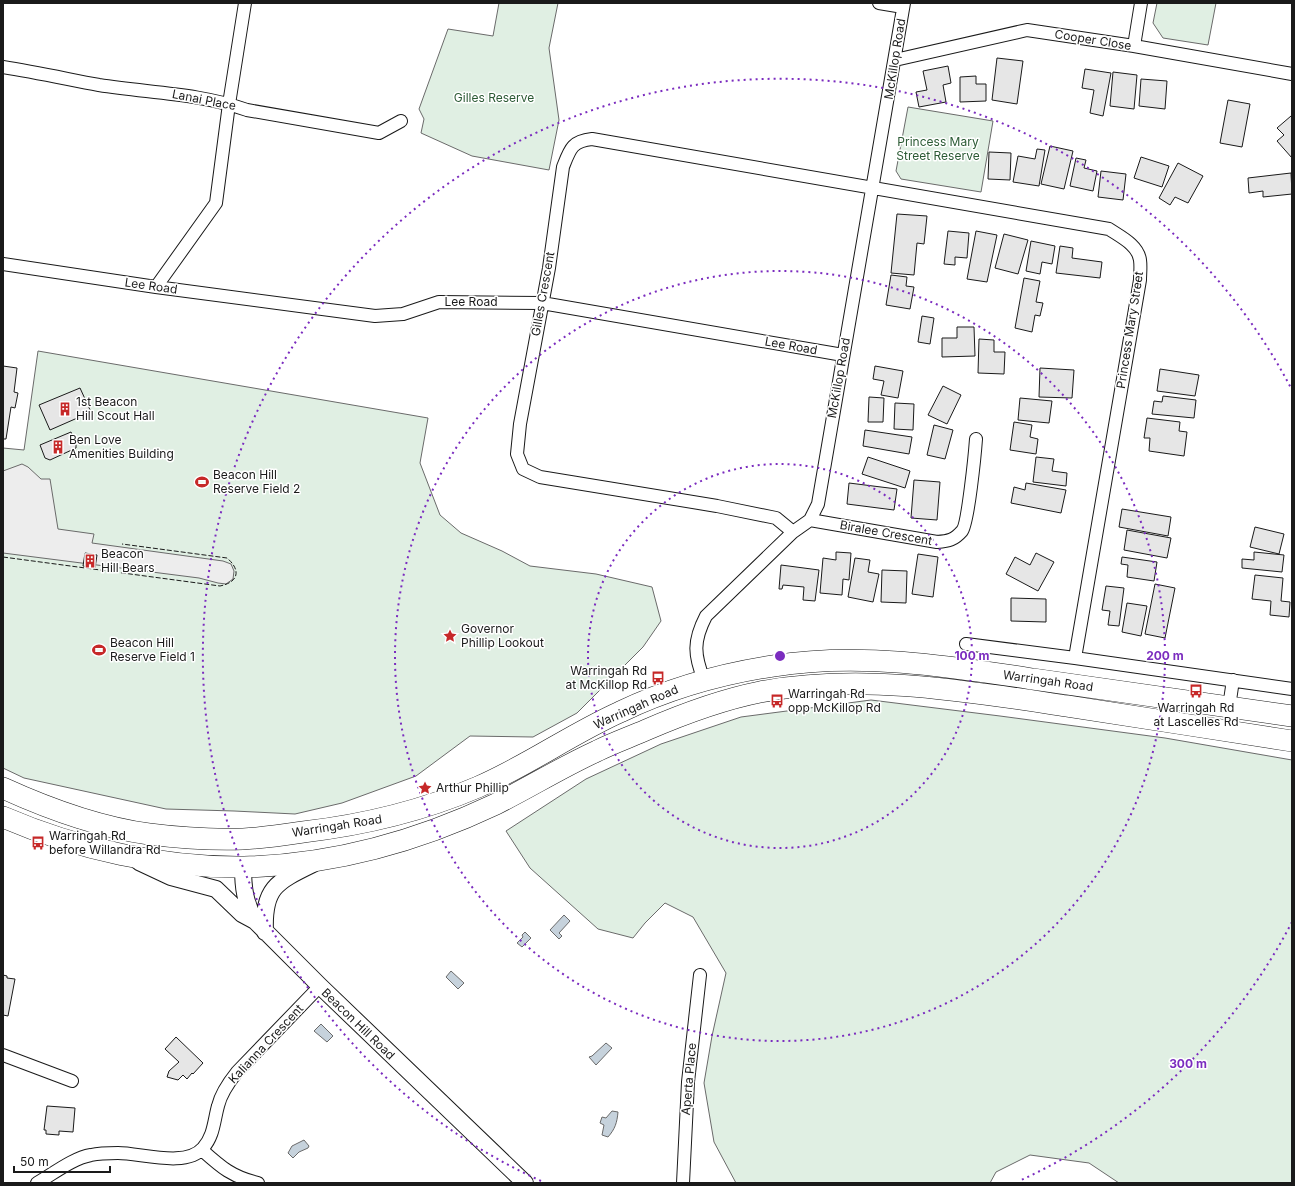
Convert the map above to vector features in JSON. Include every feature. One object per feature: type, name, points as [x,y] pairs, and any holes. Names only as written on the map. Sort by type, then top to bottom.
[{"type":"highway","name":"Warringah Road","points":[[3,788],[40,804],[89,821],[148,834],[244,839],[301,833],[392,817],[435,804],[478,787],[521,766],[619,712],[659,695],[704,680],[770,666],[819,661],[861,660],[920,663],[1292,716]]},
{"type":"highway","name":"McKillop Road","points":[[704,680],[712,704]]},
{"type":"highway","name":"Warringah Road","points":[[3,817],[69,842],[126,855],[185,864],[243,867],[321,860],[380,847],[449,824],[495,804],[597,751],[712,704],[777,689],[806,686],[866,684],[959,690],[1292,741]]},
{"type":"highway","name":"Beacon Hill Road","points":[[243,867],[244,839]]},
{"type":"main road","name":"Warringah Road","points":[[126,855],[171,877],[216,889],[242,914],[260,926]]},
{"type":"main road","points":[[260,926],[264,916],[266,904],[274,888],[290,875],[321,860]]},
{"type":"main road","name":"Beacon Hill Road","points":[[243,867],[243,882],[248,907],[260,926],[320,986],[525,1183]]},
{"type":"street","points":[[156,287],[216,203],[229,104],[245,3]]},
{"type":"street","points":[[879,3],[904,5]]},
{"type":"street","points":[[1134,46],[1142,3]]},
{"type":"street","name":"McKillop Road","points":[[704,680],[698,665],[696,648],[698,634],[706,616],[793,532],[810,520],[818,504],[904,5]]},
{"type":"street","name":"Cooper Close","points":[[895,60],[1027,30],[1134,46],[1292,74]]},
{"type":"street","name":"Lanai Place","points":[[3,67],[99,85],[201,98],[229,104],[247,110],[379,133],[401,121]]},
{"type":"street","name":"Gilles Crescent","points":[[793,532],[776,518],[717,506],[540,477],[522,469],[517,454],[520,424],[549,268],[563,167],[567,155],[573,146],[580,140],[592,139],[873,188]]},
{"type":"street","name":"Princess Mary Street","points":[[873,188],[1109,229],[1131,244],[1140,259],[1140,280],[1075,658]]},
{"type":"street","name":"Lee Road","points":[[3,264],[156,287],[375,316],[403,314],[439,302],[542,303],[843,355]]},
{"type":"street","name":"Biralee Crescent","points":[[810,520],[937,542],[952,540],[963,530],[976,439]]},
{"type":"street","points":[[966,644],[1292,689]]},
{"type":"street","points":[[1229,707],[1233,680]]},
{"type":"street","name":"Aperta Place","points":[[683,1183],[688,1082],[700,974]]},
{"type":"street","name":"Kalianna Crescent","points":[[202,1150],[209,1141],[222,1093],[229,1082],[242,1066],[320,986]]},
{"type":"street","points":[[3,1055],[72,1081]]},
{"type":"street","points":[[37,1183],[75,1161],[89,1155],[119,1153],[180,1158],[193,1156],[202,1150],[217,1164],[231,1174],[258,1183]]},
{"type":"green space","name":"Gilles Reserve","points":[[499,3],[558,3],[549,48],[559,120],[549,170],[472,156],[421,133],[424,119],[419,109],[448,29],[493,36]]},
{"type":"green space","points":[[1157,3],[1216,3],[1208,45],[1163,38],[1153,23]]},
{"type":"green space","name":"Princess Mary Street Reserve","points":[[908,107],[993,121],[981,192],[901,179],[896,171]]},
{"type":"green space","points":[[38,351],[428,418],[420,463],[440,515],[461,533],[502,551],[530,566],[596,574],[652,587],[661,621],[643,647],[577,713],[533,737],[470,736],[416,776],[342,803],[295,814],[166,809],[24,778],[3,768],[3,448],[24,450]]},
{"type":"green space","points":[[871,700],[1165,738],[1292,760],[1292,1183],[1119,1183],[1089,1163],[1030,1155],[996,1172],[990,1183],[736,1183],[714,1142],[704,1083],[712,1036],[726,973],[693,917],[665,903],[645,923],[633,938],[598,929],[530,868],[506,831],[586,779],[661,744],[741,717]]},
{"type":"shaded area","points":[[22,464],[28,467],[41,479],[50,479],[58,529],[94,534],[92,543],[223,561],[231,564],[234,571],[233,579],[226,584],[199,578],[3,553],[3,471]]},
{"type":"shaded area","points":[[564,915],[570,921],[559,933],[562,936],[559,939],[550,930]]},
{"type":"shaded area","points":[[525,932],[531,938],[522,947],[517,943],[523,937],[522,935]]},
{"type":"shaded area","points":[[451,971],[464,983],[458,989],[446,977]]},
{"type":"shaded area","points":[[321,1024],[333,1036],[327,1042],[314,1031]]},
{"type":"shaded area","points":[[606,1043],[612,1048],[596,1065],[589,1057]]},
{"type":"shaded area","points":[[612,1111],[618,1112],[618,1116],[614,1128],[608,1137],[602,1135],[604,1125],[600,1123],[602,1117],[606,1118]]},
{"type":"shaded area","points":[[304,1140],[309,1146],[308,1148],[299,1152],[293,1158],[288,1153],[292,1146]]},
{"type":"building","points":[[997,58],[1023,61],[1017,104],[992,100]]},
{"type":"building","points":[[948,66],[951,83],[943,85],[946,102],[919,107],[916,92],[927,90],[923,71]]},
{"type":"building","points":[[1085,69],[1111,73],[1103,116],[1090,113],[1094,90],[1082,88]]},
{"type":"building","points":[[1113,72],[1137,75],[1134,109],[1110,106]]},
{"type":"building","points":[[976,76],[976,84],[986,84],[986,101],[960,102],[960,77]]},
{"type":"building","points":[[1141,79],[1167,81],[1165,109],[1139,106]]},
{"type":"building","points":[[1228,100],[1250,104],[1242,147],[1220,143]]},
{"type":"building","points":[[1291,116],[1292,158],[1277,141],[1284,135],[1277,128]]},
{"type":"building","points":[[1050,146],[1073,151],[1064,189],[1041,184]]},
{"type":"building","points":[[1037,149],[1045,150],[1039,186],[1013,182],[1018,156],[1035,159]]},
{"type":"building","points":[[989,152],[1011,153],[1010,180],[988,179]]},
{"type":"building","points":[[1141,157],[1169,166],[1162,187],[1134,178]]},
{"type":"building","points":[[1076,158],[1086,160],[1084,168],[1097,171],[1093,191],[1070,186]]},
{"type":"building","points":[[1178,163],[1203,176],[1188,203],[1175,197],[1170,205],[1159,198]]},
{"type":"building","points":[[1101,171],[1126,174],[1123,200],[1098,197]]},
{"type":"building","points":[[1291,173],[1292,194],[1263,197],[1263,191],[1249,193],[1248,178]]},
{"type":"building","points":[[897,214],[927,216],[924,244],[917,243],[914,275],[891,273]]},
{"type":"building","points":[[948,231],[969,233],[967,258],[955,257],[955,265],[944,264]]},
{"type":"building","points":[[976,231],[997,235],[987,282],[967,279]]},
{"type":"building","points":[[1004,234],[1028,240],[1018,274],[995,268]]},
{"type":"building","points":[[1031,241],[1055,246],[1052,264],[1042,262],[1040,274],[1026,271]]},
{"type":"building","points":[[1060,246],[1073,248],[1072,258],[1102,262],[1100,278],[1056,273]]},
{"type":"building","points":[[891,275],[907,277],[906,286],[914,287],[910,309],[886,305]]},
{"type":"building","points":[[1024,278],[1040,281],[1036,302],[1043,303],[1040,316],[1035,315],[1032,332],[1015,328]]},
{"type":"building","points":[[922,316],[934,318],[930,344],[918,342]]},
{"type":"building","points":[[957,327],[974,327],[975,356],[942,357],[942,338],[957,338]]},
{"type":"building","points":[[979,339],[994,340],[994,352],[1005,352],[1004,374],[978,373]]},
{"type":"building","points":[[3,366],[17,368],[14,392],[18,393],[15,408],[11,407],[6,439],[3,439]]},
{"type":"building","points":[[875,366],[903,371],[898,398],[881,395],[884,381],[873,379]]},
{"type":"building","points":[[1040,368],[1074,370],[1072,398],[1039,397]]},
{"type":"building","points":[[1160,369],[1199,375],[1195,396],[1157,391]]},
{"type":"building","points":[[943,386],[961,395],[947,424],[928,415]]},
{"type":"building","name":"1st Beacon Hill Scout Hall","points":[[80,388],[91,412],[50,430],[39,405]]},
{"type":"building","points":[[1163,396],[1196,400],[1194,418],[1152,414],[1154,401],[1162,402]]},
{"type":"building","points":[[869,397],[884,398],[883,422],[868,422]]},
{"type":"building","points":[[1020,398],[1052,401],[1049,423],[1018,420]]},
{"type":"building","points":[[895,403],[914,404],[913,430],[894,429]]},
{"type":"building","points":[[1147,418],[1180,422],[1179,431],[1187,432],[1184,456],[1149,451],[1150,438],[1144,438]]},
{"type":"building","points":[[1014,422],[1032,425],[1030,437],[1038,439],[1036,454],[1010,450]]},
{"type":"building","points":[[934,425],[953,430],[945,459],[927,455]]},
{"type":"building","points":[[865,430],[912,437],[909,454],[863,446]]},
{"type":"building","name":"Ben Love Amenities Building","points":[[71,432],[76,448],[50,460],[45,458],[40,445]]},
{"type":"building","points":[[868,457],[910,471],[905,488],[862,474]]},
{"type":"building","points":[[1036,457],[1054,459],[1052,471],[1067,473],[1066,486],[1033,482]]},
{"type":"building","points":[[914,480],[940,482],[937,520],[911,518]]},
{"type":"building","points":[[849,483],[897,489],[894,510],[847,504]]},
{"type":"building","points":[[1026,483],[1066,490],[1061,513],[1011,503],[1014,487],[1025,490]]},
{"type":"building","points":[[1122,509],[1171,517],[1168,536],[1119,527]]},
{"type":"building","points":[[1255,527],[1284,534],[1279,554],[1250,547]]},
{"type":"building","points":[[1127,530],[1171,538],[1167,558],[1124,550]]},
{"type":"building","points":[[836,552],[851,553],[849,580],[843,579],[842,595],[820,593],[823,558],[836,560]]},
{"type":"building","points":[[1254,552],[1284,555],[1282,572],[1242,568],[1242,559],[1254,560]]},
{"type":"building","name":"Beacon Hill Bears","points":[[85,553],[97,555],[95,568],[83,566]]},
{"type":"building","points":[[1036,553],[1054,562],[1038,591],[1006,574],[1015,557],[1030,565]]},
{"type":"building","points":[[918,554],[938,557],[933,597],[912,594]]},
{"type":"building","points":[[1122,557],[1157,562],[1154,581],[1127,577],[1128,565],[1121,564]]},
{"type":"building","points":[[855,558],[870,560],[868,572],[879,574],[873,602],[848,597]]},
{"type":"building","points":[[781,565],[819,570],[815,601],[803,600],[804,587],[783,585],[782,589],[779,589]]},
{"type":"building","points":[[882,570],[907,571],[906,603],[881,602]]},
{"type":"building","points":[[1255,575],[1283,578],[1281,601],[1290,602],[1289,617],[1270,615],[1271,601],[1252,599]]},
{"type":"building","points":[[1155,584],[1175,588],[1165,638],[1145,634]]},
{"type":"building","points":[[1106,586],[1124,588],[1119,626],[1108,625],[1110,611],[1102,610]]},
{"type":"building","points":[[1011,598],[1046,599],[1046,622],[1011,621]]},
{"type":"building","points":[[1127,603],[1147,606],[1141,636],[1122,632]]},
{"type":"building","points":[[3,975],[7,976],[7,978],[15,979],[8,1016],[3,1015]]},
{"type":"building","points":[[176,1037],[203,1063],[187,1079],[183,1075],[178,1080],[167,1077],[169,1071],[179,1062],[165,1049]]},
{"type":"building","points":[[47,1106],[75,1108],[73,1132],[59,1131],[59,1135],[46,1134],[46,1130],[44,1130]]},
{"type":"fence","points":[[3,557],[220,586],[231,582],[236,575],[234,567],[227,558],[122,544]]},
{"type":"place","name":"1st Beacon Hill Scout Hall","points":[[65,409]]},
{"type":"place","name":"Ben Love Amenities Building","points":[[58,447]]},
{"type":"place","name":"Beacon Hill Reserve Field 2","points":[[202,482]]},
{"type":"place","name":"Beacon Hill Bears","points":[[90,561]]},
{"type":"place","name":"Governor Phillip Lookout","points":[[450,636]]},
{"type":"place","name":"Beacon Hill Reserve Field 1","points":[[99,650]]},
{"type":"place","name":"Warringah Rd at McKillop Rd","points":[[658,678]]},
{"type":"place","name":"Warringah Rd at Lascelles Rd","points":[[1196,691]]},
{"type":"place","name":"Warringah Rd opp McKillop Rd","points":[[777,701]]},
{"type":"place","name":"Arthur Phillip","points":[[425,788]]},
{"type":"place","name":"Warringah Rd before Willandra Rd","points":[[38,843]]}]
